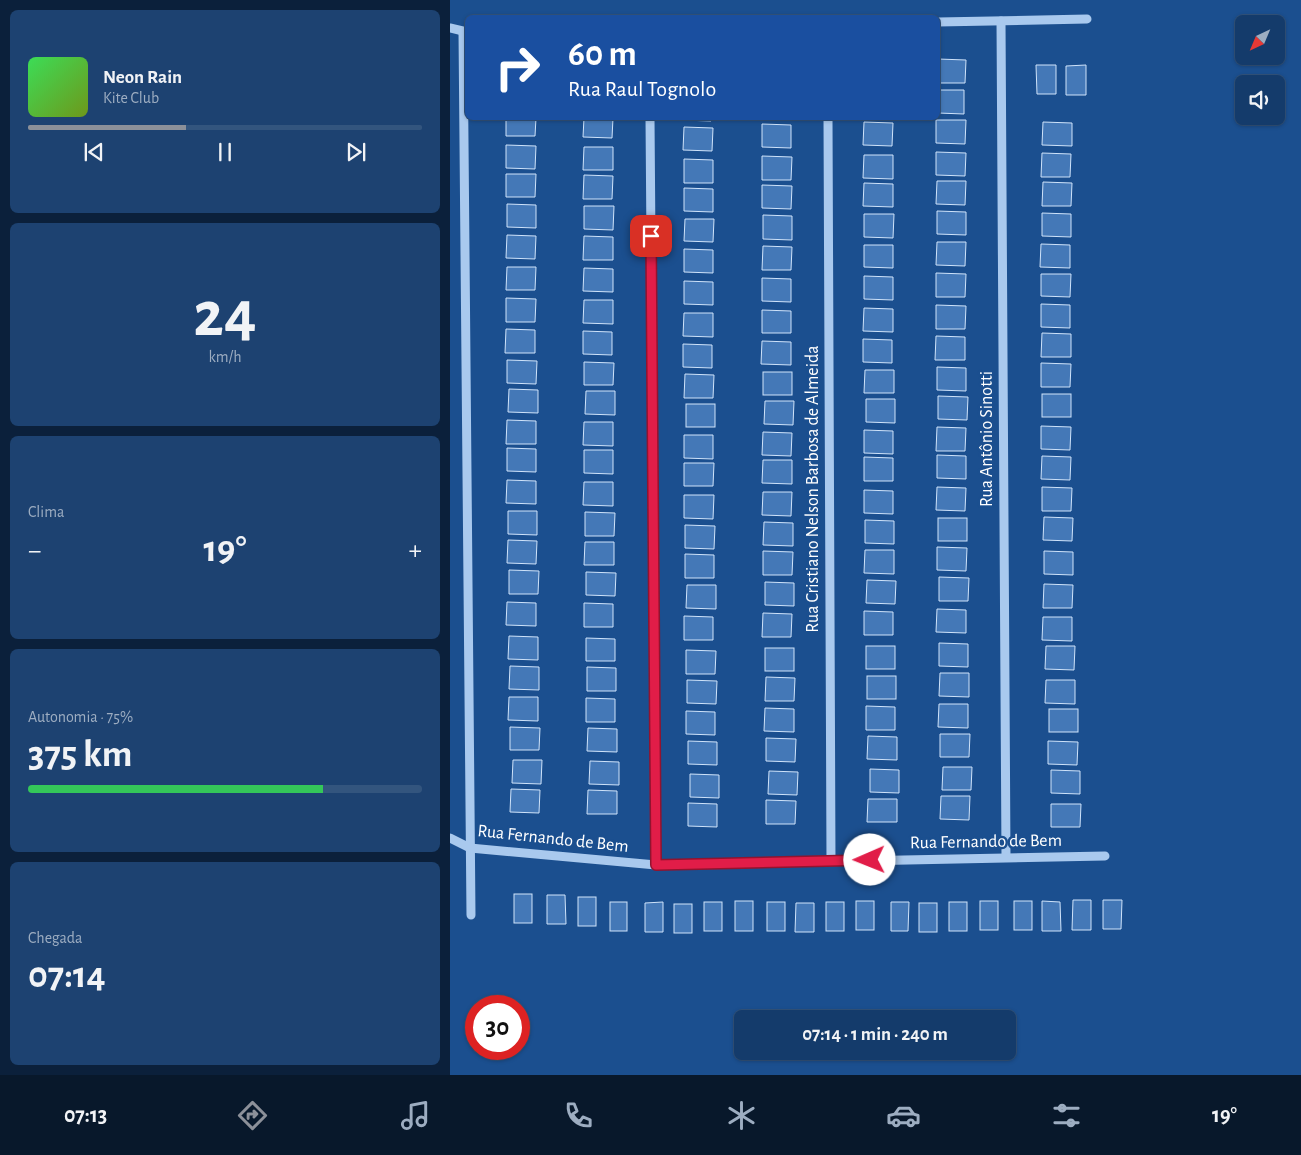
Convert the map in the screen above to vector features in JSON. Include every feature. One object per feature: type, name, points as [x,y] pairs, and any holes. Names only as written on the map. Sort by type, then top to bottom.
[{"type":"street","points":[[940,22],[1087,19]]},
{"type":"street","name":"Rua Antônio Sinotti","points":[[1001,21],[1006,857]]},
{"type":"street","points":[[450,28],[465,32]]},
{"type":"street","points":[[466,120],[470,915]]},
{"type":"street","points":[[650,120],[656,865]]},
{"type":"street","name":"Rua Cristiano Nelson Barbosa de Almeida","points":[[828,120],[831,861]]},
{"type":"street","name":"Rua Fernando de Bem","points":[[450,838],[470,848],[656,865],[1105,856]]},
{"type":"building","points":[[940,59],[966,60],[965,83],[940,83]]},
{"type":"building","points":[[1036,65],[1056,65],[1056,94],[1037,94]]},
{"type":"building","points":[[1086,65],[1086,95],[1066,95],[1066,66]]},
{"type":"building","points":[[940,90],[964,90],[964,114],[940,113]]},
{"type":"building","points":[[506,120],[536,120],[535,136],[506,136]]},
{"type":"building","points":[[584,120],[613,120],[612,138],[583,137]]},
{"type":"building","points":[[936,120],[966,120],[965,144],[936,143]]},
{"type":"building","points":[[864,122],[893,123],[892,146],[863,145]]},
{"type":"building","points":[[1043,122],[1072,123],[1072,146],[1042,145]]},
{"type":"building","points":[[762,124],[791,125],[791,148],[762,147]]},
{"type":"building","points":[[684,127],[713,128],[712,151],[683,150]]},
{"type":"building","points":[[506,145],[536,146],[535,169],[506,168]]},
{"type":"building","points":[[584,147],[613,147],[613,170],[583,170]]},
{"type":"building","points":[[936,152],[966,153],[965,176],[936,175]]},
{"type":"building","points":[[1042,153],[1071,154],[1070,177],[1041,177]]},
{"type":"building","points":[[864,155],[893,155],[893,179],[863,178]]},
{"type":"building","points":[[762,156],[792,157],[791,180],[762,180]]},
{"type":"building","points":[[684,159],[713,160],[713,183],[684,183]]},
{"type":"building","points":[[506,174],[536,174],[535,197],[506,197]]},
{"type":"building","points":[[584,175],[613,176],[612,199],[583,199]]},
{"type":"building","points":[[937,181],[966,181],[965,205],[936,204]]},
{"type":"building","points":[[1043,182],[1072,183],[1071,206],[1042,206]]},
{"type":"building","points":[[864,183],[893,184],[893,207],[863,206]]},
{"type":"building","points":[[762,185],[792,186],[791,209],[762,208]]},
{"type":"building","points":[[684,188],[713,189],[713,212],[684,211]]},
{"type":"building","points":[[507,204],[536,205],[536,228],[507,227]]},
{"type":"building","points":[[584,206],[614,206],[613,230],[584,229]]},
{"type":"building","points":[[937,211],[966,212],[966,235],[937,234]]},
{"type":"building","points":[[1042,213],[1071,214],[1071,237],[1042,236]]},
{"type":"building","points":[[864,214],[894,214],[893,238],[864,237]]},
{"type":"building","points":[[763,215],[792,216],[792,240],[763,239]]},
{"type":"building","points":[[685,219],[714,219],[713,242],[684,241]]},
{"type":"building","points":[[507,235],[536,236],[535,259],[506,258]]},
{"type":"building","points":[[584,236],[613,237],[613,260],[583,260]]},
{"type":"building","points":[[937,242],[966,242],[965,266],[936,265]]},
{"type":"building","points":[[1041,244],[1070,245],[1070,268],[1040,267]]},
{"type":"building","points":[[864,245],[893,245],[893,268],[864,267]]},
{"type":"building","points":[[763,246],[792,247],[791,270],[762,270]]},
{"type":"building","points":[[684,249],[713,250],[713,273],[684,272]]},
{"type":"building","points":[[507,267],[536,267],[535,290],[506,290]]},
{"type":"building","points":[[584,268],[613,269],[613,292],[583,291]]},
{"type":"building","points":[[936,273],[966,274],[965,297],[936,297]]},
{"type":"building","points":[[1041,274],[1071,274],[1070,297],[1041,296]]},
{"type":"building","points":[[864,276],[893,277],[893,300],[864,299]]},
{"type":"building","points":[[762,278],[791,279],[791,302],[762,301]]},
{"type":"building","points":[[684,281],[713,282],[713,305],[684,304]]},
{"type":"building","points":[[506,298],[536,299],[535,322],[506,322]]},
{"type":"building","points":[[584,300],[613,300],[613,324],[583,323]]},
{"type":"building","points":[[1041,304],[1070,305],[1070,328],[1041,327]]},
{"type":"building","points":[[936,305],[966,306],[965,329],[936,329]]},
{"type":"building","points":[[864,308],[893,309],[893,332],[863,331]]},
{"type":"building","points":[[762,310],[791,311],[791,333],[762,333]]},
{"type":"building","points":[[684,313],[713,313],[713,337],[683,336]]},
{"type":"building","points":[[506,329],[535,330],[535,353],[505,353]]},
{"type":"building","points":[[583,331],[612,332],[612,355],[583,354]]},
{"type":"building","points":[[1042,333],[1071,334],[1071,357],[1041,357]]},
{"type":"building","points":[[936,336],[965,337],[965,360],[935,360]]},
{"type":"building","points":[[863,339],[892,340],[892,363],[863,362]]},
{"type":"building","points":[[762,341],[791,342],[791,365],[761,364]]},
{"type":"building","points":[[683,344],[712,345],[712,368],[683,367]]},
{"type":"building","points":[[507,360],[537,361],[536,384],[507,383]]},
{"type":"building","points":[[584,362],[614,363],[613,385],[584,385]]},
{"type":"building","points":[[1041,363],[1071,364],[1070,387],[1041,387]]},
{"type":"building","points":[[937,367],[966,368],[966,391],[937,390]]},
{"type":"building","points":[[865,370],[894,370],[894,393],[864,393]]},
{"type":"building","points":[[763,372],[792,372],[792,395],[763,395]]},
{"type":"building","points":[[685,374],[714,375],[713,398],[684,398]]},
{"type":"building","points":[[509,389],[538,390],[538,413],[508,412]]},
{"type":"building","points":[[586,391],[615,391],[615,415],[585,414]]},
{"type":"building","points":[[1042,394],[1071,394],[1071,417],[1042,417]]},
{"type":"building","points":[[938,396],[968,397],[967,420],[938,419]]},
{"type":"building","points":[[866,399],[895,399],[895,423],[866,422]]},
{"type":"building","points":[[765,401],[794,401],[793,425],[764,424]]},
{"type":"building","points":[[686,404],[715,404],[715,427],[686,427]]},
{"type":"building","points":[[507,420],[536,421],[536,444],[506,444]]},
{"type":"building","points":[[584,422],[613,422],[613,446],[583,445]]},
{"type":"building","points":[[1041,426],[1071,427],[1070,450],[1041,449]]},
{"type":"building","points":[[937,427],[966,428],[965,451],[936,451]]},
{"type":"building","points":[[864,430],[893,431],[893,454],[864,453]]},
{"type":"building","points":[[763,432],[792,433],[791,456],[762,455]]},
{"type":"building","points":[[684,435],[713,435],[713,459],[684,458]]},
{"type":"building","points":[[507,448],[536,449],[536,472],[507,471]]},
{"type":"building","points":[[584,450],[613,450],[613,474],[584,473]]},
{"type":"building","points":[[937,455],[966,456],[966,479],[937,478]]},
{"type":"building","points":[[1042,456],[1071,457],[1070,480],[1041,479]]},
{"type":"building","points":[[864,457],[893,458],[893,481],[864,481]]},
{"type":"building","points":[[763,460],[792,460],[792,484],[762,483]]},
{"type":"building","points":[[684,463],[714,463],[713,486],[684,486]]},
{"type":"building","points":[[507,480],[536,481],[536,504],[506,503]]},
{"type":"building","points":[[584,482],[613,482],[613,506],[583,505]]},
{"type":"building","points":[[937,487],[966,488],[965,511],[936,510]]},
{"type":"building","points":[[1042,487],[1072,488],[1071,511],[1042,511]]},
{"type":"building","points":[[864,490],[893,491],[893,514],[864,513]]},
{"type":"building","points":[[763,492],[792,492],[791,516],[762,515]]},
{"type":"building","points":[[684,495],[714,495],[713,519],[684,518]]},
{"type":"building","points":[[508,511],[537,511],[537,535],[508,534]]},
{"type":"building","points":[[585,512],[615,513],[614,536],[585,536]]},
{"type":"building","points":[[1044,517],[1073,518],[1072,541],[1043,540]]},
{"type":"building","points":[[938,518],[967,518],[967,541],[938,541]]},
{"type":"building","points":[[865,520],[894,521],[894,544],[865,543]]},
{"type":"building","points":[[764,522],[793,523],[793,546],[763,545]]},
{"type":"building","points":[[685,525],[715,526],[714,549],[685,548]]},
{"type":"building","points":[[508,540],[537,541],[536,564],[507,563]]},
{"type":"building","points":[[585,542],[614,542],[614,565],[584,565]]},
{"type":"building","points":[[937,547],[967,548],[966,571],[937,570]]},
{"type":"building","points":[[865,550],[894,550],[894,574],[864,573]]},
{"type":"building","points":[[763,551],[793,552],[792,575],[763,575]]},
{"type":"building","points":[[1044,551],[1073,552],[1073,575],[1044,574]]},
{"type":"building","points":[[685,554],[714,555],[714,578],[685,578]]},
{"type":"building","points":[[509,570],[539,571],[538,594],[509,594]]},
{"type":"building","points":[[586,572],[616,573],[615,596],[586,595]]},
{"type":"building","points":[[939,577],[969,578],[968,601],[939,601]]},
{"type":"building","points":[[867,580],[896,581],[895,604],[866,603]]},
{"type":"building","points":[[765,582],[794,583],[794,606],[765,605]]},
{"type":"building","points":[[1044,584],[1073,585],[1072,608],[1043,608]]},
{"type":"building","points":[[687,585],[716,585],[716,609],[686,608]]},
{"type":"building","points":[[507,602],[536,603],[536,626],[506,625]]},
{"type":"building","points":[[584,603],[613,604],[613,627],[584,627]]},
{"type":"building","points":[[937,609],[966,610],[966,633],[936,632]]},
{"type":"building","points":[[864,611],[893,612],[893,635],[864,635]]},
{"type":"building","points":[[763,613],[792,614],[791,637],[762,637]]},
{"type":"building","points":[[684,616],[713,617],[713,640],[684,640]]},
{"type":"building","points":[[1043,617],[1072,617],[1072,641],[1042,640]]},
{"type":"building","points":[[509,636],[538,637],[538,660],[508,659]]},
{"type":"building","points":[[586,638],[615,639],[615,661],[586,661]]},
{"type":"building","points":[[939,643],[968,644],[968,667],[939,666]]},
{"type":"building","points":[[866,646],[895,646],[895,669],[866,669]]},
{"type":"building","points":[[1046,646],[1075,646],[1074,670],[1045,669]]},
{"type":"building","points":[[765,648],[794,648],[794,671],[765,671]]},
{"type":"building","points":[[686,650],[716,651],[715,674],[686,674]]},
{"type":"building","points":[[510,666],[539,667],[539,690],[509,689]]},
{"type":"building","points":[[587,667],[616,668],[616,691],[587,691]]},
{"type":"building","points":[[940,673],[969,673],[969,697],[939,696]]},
{"type":"building","points":[[867,676],[896,676],[896,699],[867,699]]},
{"type":"building","points":[[766,677],[795,678],[794,701],[765,701]]},
{"type":"building","points":[[687,680],[717,681],[716,704],[687,703]]},
{"type":"building","points":[[1046,680],[1075,680],[1075,704],[1045,703]]},
{"type":"building","points":[[509,697],[538,697],[538,721],[508,720]]},
{"type":"building","points":[[586,698],[615,699],[615,722],[586,722]]},
{"type":"building","points":[[939,704],[968,704],[968,728],[938,727]]},
{"type":"building","points":[[866,706],[895,707],[895,730],[866,730]]},
{"type":"building","points":[[765,708],[794,709],[794,732],[764,731]]},
{"type":"building","points":[[1049,709],[1078,709],[1078,732],[1049,732]]},
{"type":"building","points":[[686,711],[715,712],[715,735],[686,734]]},
{"type":"building","points":[[510,727],[540,728],[539,750],[510,750]]},
{"type":"building","points":[[588,728],[617,729],[617,752],[587,751]]},
{"type":"building","points":[[940,734],[970,734],[969,757],[940,757]]},
{"type":"building","points":[[868,736],[897,737],[897,760],[867,759]]},
{"type":"building","points":[[766,738],[796,739],[795,762],[766,761]]},
{"type":"building","points":[[688,741],[717,742],[717,765],[688,764]]},
{"type":"building","points":[[1048,741],[1078,742],[1077,765],[1048,764]]},
{"type":"building","points":[[513,760],[542,760],[541,784],[512,783]]},
{"type":"building","points":[[590,761],[619,762],[619,785],[589,784]]},
{"type":"building","points":[[943,767],[972,767],[971,790],[942,790]]},
{"type":"building","points":[[870,769],[899,770],[899,793],[870,792]]},
{"type":"building","points":[[1051,770],[1080,771],[1080,794],[1051,793]]},
{"type":"building","points":[[769,771],[798,772],[797,795],[768,794]]},
{"type":"building","points":[[690,774],[719,775],[719,798],[690,797]]},
{"type":"building","points":[[511,789],[540,790],[539,813],[510,812]]},
{"type":"building","points":[[588,790],[617,791],[617,814],[587,814]]},
{"type":"building","points":[[941,796],[970,796],[969,820],[940,819]]},
{"type":"building","points":[[868,799],[897,799],[897,822],[867,822]]},
{"type":"building","points":[[766,800],[796,801],[795,824],[766,824]]},
{"type":"building","points":[[688,803],[717,804],[717,827],[688,826]]},
{"type":"building","points":[[1051,804],[1081,804],[1080,827],[1051,827]]},
{"type":"building","points":[[514,894],[532,894],[532,923],[514,923]]},
{"type":"building","points":[[547,895],[565,895],[566,924],[547,924]]},
{"type":"building","points":[[578,897],[596,897],[596,926],[578,926]]},
{"type":"building","points":[[1073,900],[1091,900],[1091,930],[1072,930]]},
{"type":"building","points":[[1103,900],[1122,900],[1121,929],[1103,929]]},
{"type":"building","points":[[735,901],[753,901],[753,931],[735,931]]},
{"type":"building","points":[[856,901],[874,901],[874,930],[856,930]]},
{"type":"building","points":[[980,901],[998,901],[998,930],[980,930]]},
{"type":"building","points":[[1014,901],[1032,901],[1032,930],[1014,930]]},
{"type":"building","points":[[1042,901],[1060,902],[1061,931],[1042,931]]},
{"type":"building","points":[[610,902],[627,902],[627,931],[610,931]]},
{"type":"building","points":[[663,902],[663,932],[645,932],[645,903]]},
{"type":"building","points":[[704,902],[722,902],[722,931],[704,931]]},
{"type":"building","points":[[767,902],[785,902],[785,931],[767,931]]},
{"type":"building","points":[[826,902],[844,902],[844,931],[826,931]]},
{"type":"building","points":[[891,902],[909,902],[908,931],[891,931]]},
{"type":"building","points":[[949,902],[967,902],[967,931],[949,931]]},
{"type":"building","points":[[796,903],[814,903],[814,932],[795,932]]},
{"type":"building","points":[[919,903],[937,903],[937,932],[919,932]]},
{"type":"building","points":[[674,904],[692,904],[692,933],[674,933]]},
{"type":"route","points":[[651,236],[656,865],[870,860]]}]
